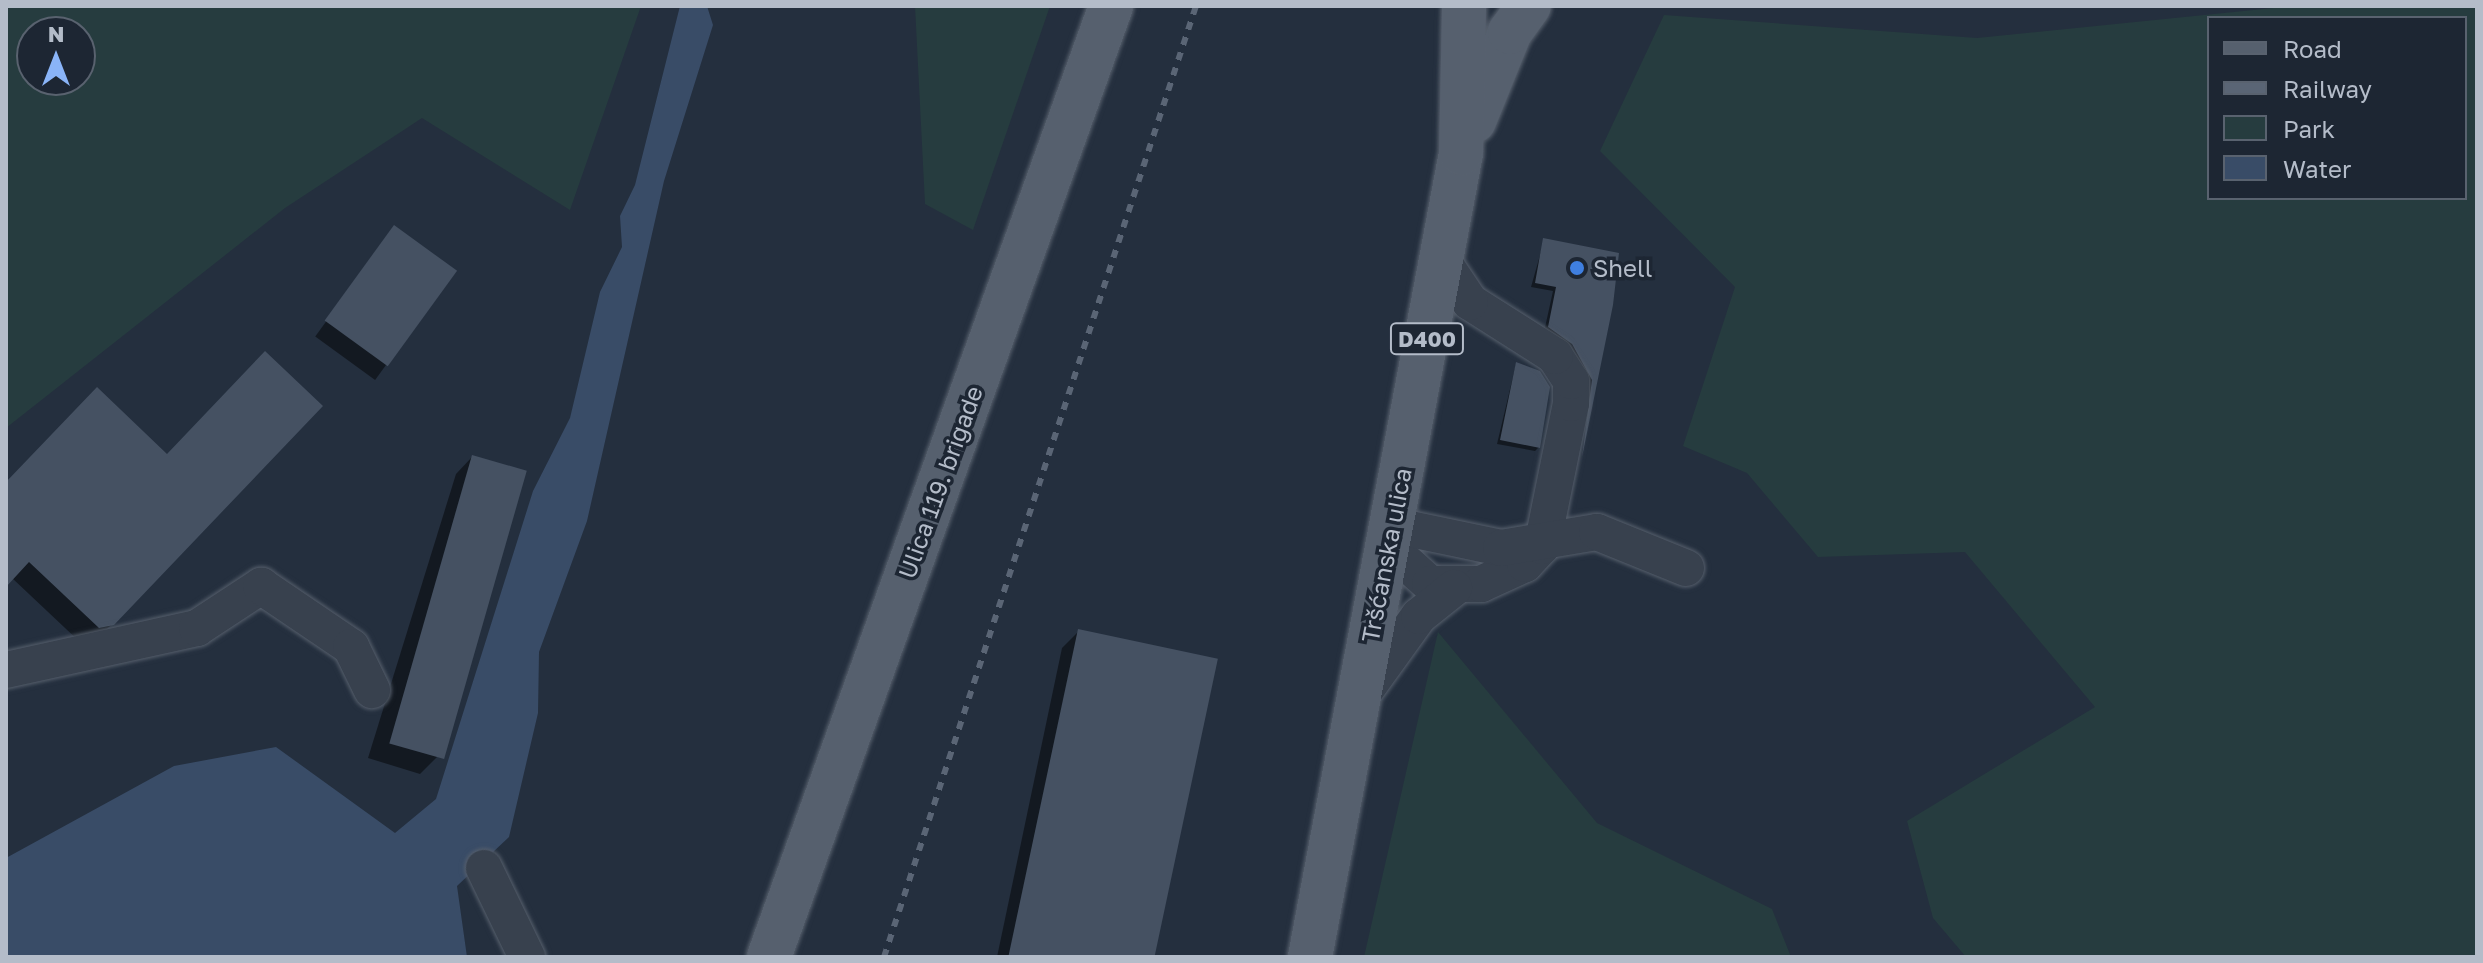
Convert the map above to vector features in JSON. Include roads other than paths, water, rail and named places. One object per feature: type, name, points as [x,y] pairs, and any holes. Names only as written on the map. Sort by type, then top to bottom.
[{"type":"main road","name":"Ulica 119. brigade","points":[[769,957],[1111,6]]},
{"type":"main road","name":"D400","points":[[1461,153],[1464,6]]},
{"type":"main road","name":"D400","points":[[1461,153],[1510,32],[1529,6]]},
{"type":"main road","name":"Tršćanska ulica","points":[[1310,957],[1461,153]]},
{"type":"lane","points":[[1359,700],[1419,616],[1454,588],[1506,575],[1542,546],[1571,381],[1555,356],[1470,302],[1442,260]]},
{"type":"lane","points":[[1391,525],[1466,544],[1542,546],[1597,532],[1686,568]]},
{"type":"lane","points":[[1391,525],[1411,574],[1454,588]]},
{"type":"lane","points":[[6,670],[110,653],[197,628],[261,586],[351,647],[372,690]]},
{"type":"lane","points":[[484,868],[527,957]]},
{"type":"water","points":[[680,6],[707,6],[713,25],[664,181],[587,521],[539,652],[538,713],[509,837],[457,886],[467,957],[6,957],[6,858],[174,766],[276,747],[395,833],[436,799],[533,491],[570,418],[600,292],[622,247],[620,216],[635,185]]},
{"type":"railway","points":[[884,957],[1196,6]]},
{"type":"place","name":"Shell","points":[[1577,268]]}]
